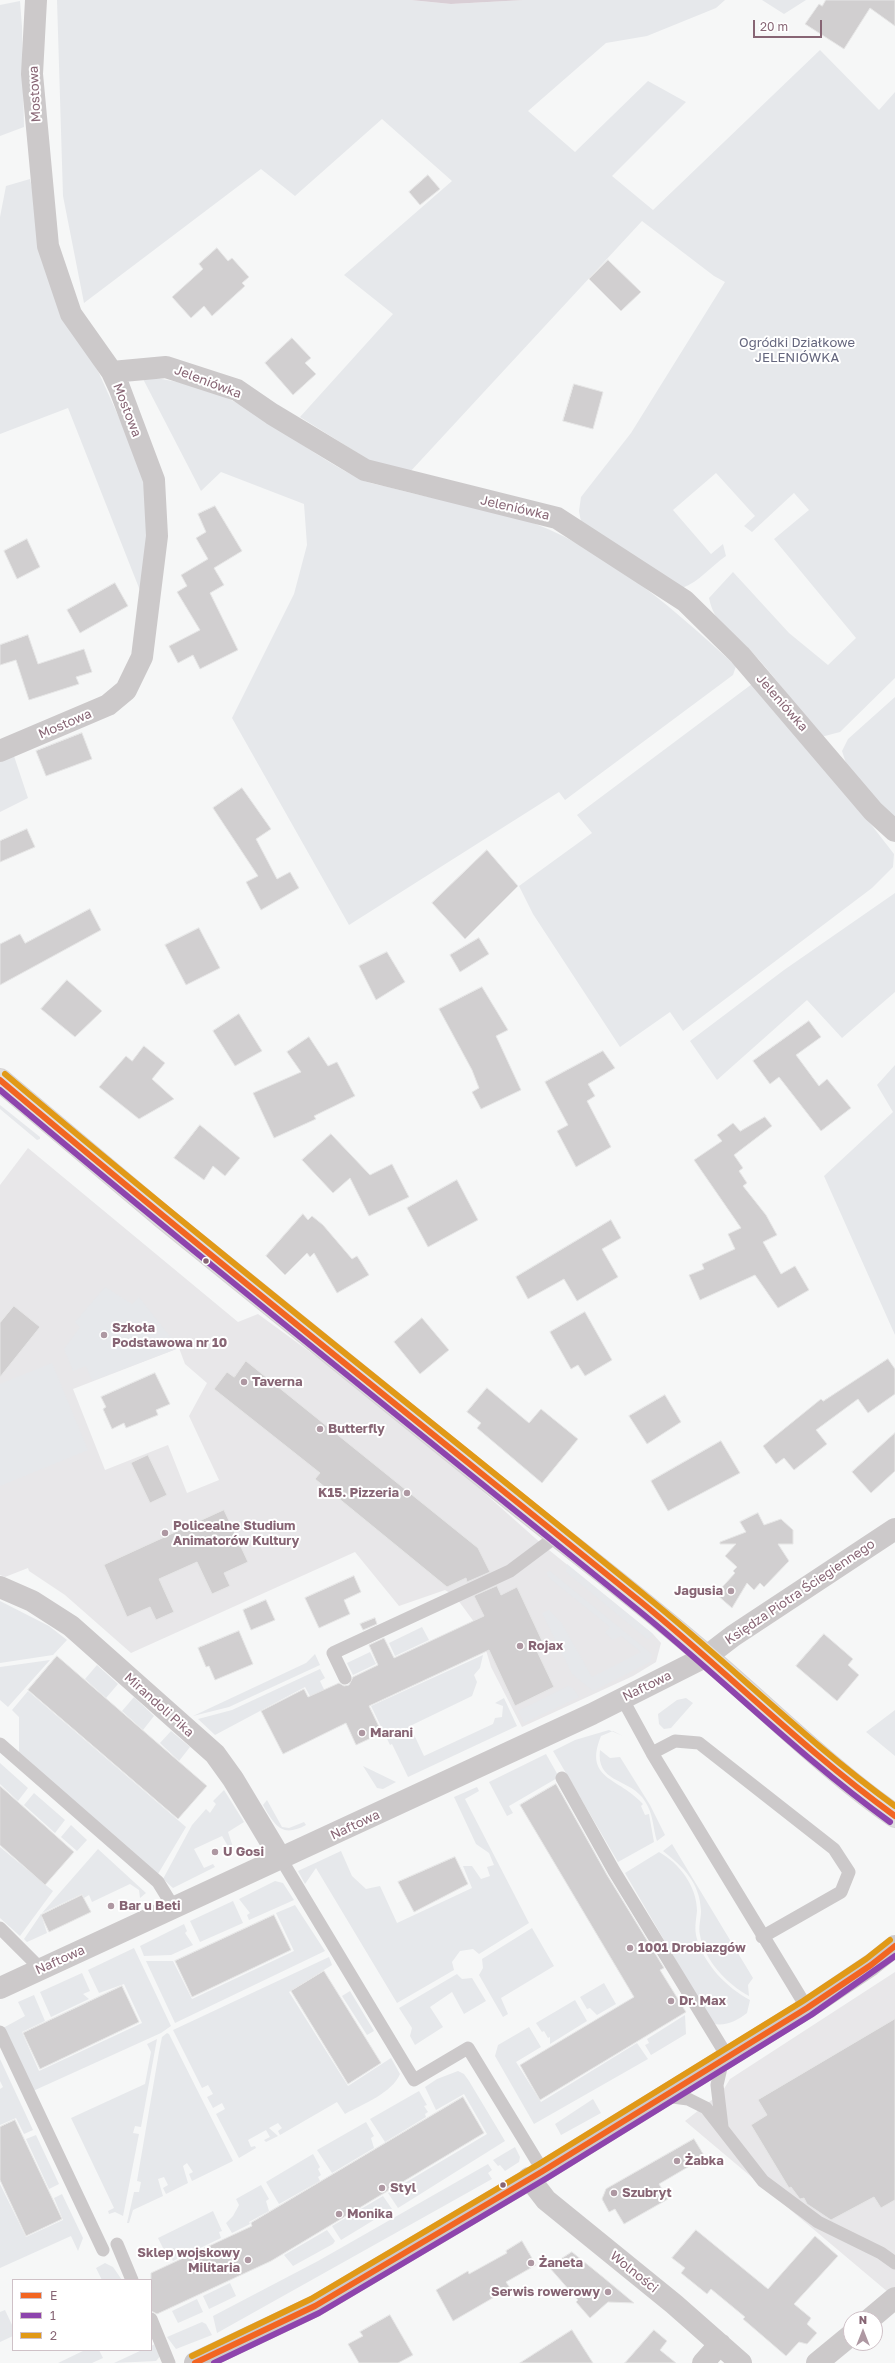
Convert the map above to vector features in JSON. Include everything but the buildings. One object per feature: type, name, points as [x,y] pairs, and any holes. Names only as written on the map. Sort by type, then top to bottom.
[{"type":"main road","points":[[0,1080],[164,1218],[707,1656],[830,1764],[895,1816]]},
{"type":"street","name":"Mostowa","points":[[0,751],[108,706],[126,690],[142,657],[157,536],[154,480],[112,372],[71,314],[48,246],[32,74],[36,0]]},
{"type":"street","name":"Jeleniówka","points":[[112,372],[166,366],[237,390],[272,414],[365,470],[558,518],[685,601],[740,655],[873,811],[895,831]]},
{"type":"street","name":"Księdza Piotra Ściegiennego","points":[[707,1656],[733,1636],[895,1529]]},
{"type":"street","name":"Mirandoli Pika","points":[[0,1587],[32,1601],[71,1626],[215,1754],[234,1779],[281,1859]]},
{"type":"street","name":"Naftowa","points":[[0,1988],[174,1908],[233,1879],[281,1859],[622,1698],[707,1656]]},
{"type":"street","points":[[195,2363],[315,2306],[536,2174],[807,2008],[895,1946]]},
{"type":"street","points":[[870,1965],[895,1958]]},
{"type":"street","name":"Wolności","points":[[536,2174],[546,2200],[741,2363]]},
{"type":"street","points":[[880,2311],[895,2298]]},
{"type":"street","points":[[817,2363],[843,2342]]},
{"type":"street","points":[[703,2363],[720,2344]]},
{"type":"lane","points":[[345,1678],[333,1653],[510,1570],[558,1535]]},
{"type":"lane","points":[[622,1698],[652,1753],[762,1937],[791,1978],[807,2008]]},
{"type":"lane","points":[[652,1753],[675,1741],[699,1743],[834,1849],[848,1872],[841,1892],[762,1937]]},
{"type":"lane","points":[[0,1744],[158,1882],[174,1908]]},
{"type":"lane","points":[[562,1778],[614,1871],[725,2058],[717,2085],[722,2129]]},
{"type":"lane","points":[[281,1859],[414,2080],[468,2048],[536,2174]]},
{"type":"lane","points":[[0,1928],[41,1969]]},
{"type":"lane","points":[[0,2032],[103,2250]]},
{"type":"lane","points":[[664,2096],[688,2099],[706,2108],[763,2181],[818,2222],[881,2253],[895,2263]]},
{"type":"lane","points":[[117,2244],[132,2279]]},
{"type":"lane","points":[[152,2321],[169,2363]]},
{"type":"shaded area","points":[[411,0],[524,0],[451,4]]},
{"type":"shaded area","points":[[28,1148],[238,1322],[258,1314],[399,1417],[544,1546],[653,1634],[661,1643],[656,1662],[633,1676],[522,1727],[491,1667],[480,1630],[455,1596],[445,1590],[399,1606],[355,1552],[131,1653],[65,1595],[29,1571],[28,1568],[5,1577],[0,1575],[0,1185]],"holes":[[[179,1348],[185,1364],[207,1383],[189,1416],[219,1480],[187,1493],[168,1445],[105,1470],[73,1389]]]},
{"type":"shaded area","points":[[895,1972],[895,2298],[685,2121],[722,2092],[730,2079]]},
{"type":"green space","name":"Ogródki Działkowe JELENIÓWKA","points":[[57,0],[411,0],[451,4],[524,0],[725,0],[716,8],[647,36],[606,43],[528,111],[575,152],[648,81],[686,102],[612,176],[653,210],[820,50],[879,110],[895,92],[895,678],[840,732],[821,737],[759,659],[715,616],[709,598],[733,572],[789,633],[828,665],[856,638],[774,539],[809,510],[794,493],[752,532],[744,526],[755,516],[716,473],[673,510],[711,554],[723,544],[726,556],[694,582],[682,588],[581,522],[579,511],[581,497],[631,433],[725,282],[714,276],[642,221],[409,473],[372,462],[300,417],[393,314],[344,275],[452,181],[382,119],[295,196],[261,169],[84,303],[63,196]]},
{"type":"green space","points":[[762,0],[806,0],[784,14]]},
{"type":"green space","points":[[20,1],[24,127],[0,136],[0,5]]},
{"type":"green space","points":[[30,179],[62,313],[98,371],[148,482],[149,540],[141,593],[68,408],[0,434],[0,217],[6,186]]},
{"type":"green space","points":[[142,377],[182,383],[221,395],[245,407],[330,463],[364,481],[418,495],[498,512],[532,523],[565,537],[596,554],[626,574],[682,618],[736,666],[733,675],[565,800],[559,792],[349,925],[232,718],[294,594],[307,545],[304,504],[221,472],[201,491]]},
{"type":"green space","points":[[752,684],[776,702],[894,854],[893,867],[872,888],[683,1031],[670,1012],[620,1047],[533,914],[519,886],[592,833],[577,815]]},
{"type":"green space","points":[[895,697],[895,820],[847,766],[842,751],[848,739]]},
{"type":"green space","points":[[14,756],[28,798],[0,812],[0,762]]},
{"type":"green space","points":[[895,893],[895,992],[842,1038],[807,1000],[717,1080],[690,1041],[784,970]]},
{"type":"green space","points":[[895,1065],[895,1335],[824,1176],[893,1112],[877,1085]]},
{"type":"green space","points":[[0,1105],[40,1137],[40,1139],[37,1140],[0,1109]]},
{"type":"green space","points":[[105,1287],[132,1304],[139,1297],[179,1348],[92,1381],[86,1366],[73,1371],[64,1349],[80,1327],[75,1322]]},
{"type":"green space","points":[[52,1363],[88,1450],[0,1486],[0,1384]]},
{"type":"green space","points":[[567,1564],[653,1634],[649,1639],[566,1572]]},
{"type":"green space","points":[[550,1571],[652,1654],[650,1662],[593,1691],[572,1674],[542,1613],[549,1610],[561,1622],[592,1677],[641,1652],[621,1636],[612,1640],[605,1632],[610,1627],[548,1577],[547,1572]]},
{"type":"green space","points":[[0,1601],[49,1626],[67,1640],[53,1655],[0,1663]]},
{"type":"green space","points":[[422,1627],[429,1640],[395,1656],[389,1643]]},
{"type":"green space","points":[[370,1652],[376,1664],[353,1675],[347,1663]]},
{"type":"green space","points":[[315,1654],[320,1665],[229,1707],[193,1716],[306,1663]]},
{"type":"green space","points":[[483,1655],[480,1668],[474,1675],[477,1682],[472,1696],[410,1726],[424,1756],[493,1724],[495,1718],[502,1717],[503,1706],[495,1703],[504,1698],[517,1726],[408,1777],[371,1706]]},
{"type":"green space","points":[[50,1660],[8,1707],[0,1700],[0,1667]]},
{"type":"green space","points":[[97,1665],[118,1684],[106,1698],[85,1679]]},
{"type":"green space","points":[[320,1669],[325,1678],[320,1681],[338,1719],[318,1711],[305,1687],[215,1735],[198,1719],[232,1710]]},
{"type":"green space","points":[[568,1686],[573,1688],[579,1697],[524,1723],[518,1711]]},
{"type":"green space","points":[[28,1691],[186,1827],[158,1874],[19,1754],[19,1717],[12,1710]]},
{"type":"green space","points":[[134,1697],[154,1716],[143,1730],[122,1711]]},
{"type":"green space","points":[[686,1698],[693,1703],[671,1728],[664,1729],[659,1724],[658,1714],[677,1700]]},
{"type":"green space","points":[[895,1710],[895,1756],[866,1732]]},
{"type":"green space","points":[[609,1730],[612,1731],[601,1736],[597,1750],[597,1761],[600,1770],[606,1776],[634,1795],[643,1804],[641,1806],[645,1815],[649,1814],[654,1842],[618,1862],[553,1751],[575,1740]]},
{"type":"green space","points":[[171,1731],[190,1747],[179,1761],[160,1743]]},
{"type":"green space","points":[[600,1750],[610,1758],[620,1757],[650,1805],[665,1835],[657,1841],[651,1813],[646,1803],[635,1791],[607,1774],[600,1760]]},
{"type":"green space","points":[[546,1754],[559,1777],[509,1806],[513,1813],[507,1816],[489,1782]]},
{"type":"green space","points":[[0,1763],[28,1788],[18,1801],[0,1784]]},
{"type":"green space","points":[[363,1766],[396,1782],[383,1789],[377,1788]]},
{"type":"green space","points":[[477,1787],[479,1791],[465,1799],[529,1923],[479,1954],[473,1949],[460,1951],[452,1962],[454,1970],[397,2003],[316,1868],[305,1884],[298,1871],[341,1851],[352,1876],[366,1889],[380,1886],[397,1923],[472,1888],[463,1866],[472,1866],[481,1879],[490,1876],[487,1867],[494,1865],[489,1853],[476,1844],[454,1797]]},
{"type":"green space","points":[[224,1790],[244,1822],[228,1832],[234,1850],[232,1853],[222,1836],[194,1849],[204,1868],[213,1864],[215,1867],[173,1888],[163,1879],[192,1825],[206,1809],[210,1813],[216,1804],[213,1801]]},
{"type":"green space","points":[[34,1793],[65,1820],[55,1833],[24,1805]]},
{"type":"green space","points":[[267,1800],[282,1827],[289,1828],[304,1822],[306,1825],[298,1829],[291,1830],[280,1828],[271,1819],[263,1805]]},
{"type":"green space","points":[[71,1825],[87,1840],[77,1851],[61,1837]]},
{"type":"green space","points":[[672,1844],[753,1978],[748,1985],[749,1996],[725,1978],[706,1954],[699,1932],[701,1911],[700,1901],[694,1883],[684,1869],[663,1851]]},
{"type":"green space","points":[[0,1847],[53,1891],[20,1936],[0,1918]]},
{"type":"green space","points":[[98,1849],[146,1893],[140,1898],[139,1890],[130,1884],[92,1902],[89,1895],[84,1898],[82,1894],[42,1913]]},
{"type":"green space","points":[[659,1852],[673,1862],[686,1876],[694,1893],[697,1911],[696,1935],[705,1958],[725,1982],[741,1995],[750,2000],[747,2013],[732,2022],[713,2024],[625,1873]]},
{"type":"green space","points":[[275,1881],[283,1883],[294,1900],[249,1920],[247,1915],[250,1913],[239,1899]]},
{"type":"green space","points":[[233,1901],[243,1923],[200,1942],[190,1921]]},
{"type":"green space","points":[[295,1905],[325,1951],[175,2023],[146,1961],[173,1961],[192,1999],[294,1951],[276,1913]]},
{"type":"green space","points":[[41,1914],[47,1933],[27,1942],[24,1939]]},
{"type":"green space","points":[[184,1924],[187,1931],[185,1933],[193,1945],[171,1955],[144,1956],[140,1946]]},
{"type":"green space","points":[[532,1928],[554,1966],[501,1998],[508,2014],[503,2017],[479,1975],[483,1968],[482,1959]]},
{"type":"green space","points":[[134,1948],[171,2026],[161,2033],[33,2091],[3,2028],[25,2016],[18,2002],[34,1995],[45,2021],[22,2032],[39,2071],[142,2023],[124,1984],[99,1993],[88,1970]]},
{"type":"green space","points":[[329,1957],[332,1965],[289,1992],[348,2086],[391,2058],[400,2074],[391,2087],[368,2102],[345,2114],[337,2102],[280,2135],[278,2131],[282,2128],[278,2123],[269,2128],[278,2136],[266,2142],[264,2140],[270,2137],[266,2130],[248,2140],[251,2147],[255,2146],[256,2148],[239,2158],[216,2114],[225,2109],[222,2103],[213,2108],[207,2097],[213,2094],[208,2085],[202,2088],[173,2030]]},
{"type":"green space","points":[[82,1973],[90,1991],[83,1994],[89,1999],[51,2017],[40,1992]]},
{"type":"green space","points":[[457,1974],[462,1979],[472,1978],[486,2001],[464,2014],[452,1992],[430,2007],[443,2027],[415,2045],[410,2036],[412,2028],[399,2008]]},
{"type":"green space","points":[[604,1983],[616,2004],[597,2015],[590,2008],[587,2009],[580,1997]]},
{"type":"green space","points":[[350,1991],[374,2031],[367,2035],[342,1996]]},
{"type":"green space","points":[[575,2000],[587,2021],[550,2044],[550,2037],[548,2038],[544,2031],[542,2032],[536,2023]]},
{"type":"green space","points":[[685,2015],[686,2034],[651,2055],[645,2045],[649,2043],[647,2039]]},
{"type":"green space","points":[[529,2027],[541,2047],[516,2062],[541,2102],[637,2043],[648,2059],[534,2124],[495,2056],[498,2045]]},
{"type":"green space","points":[[167,2033],[169,2034],[233,2161],[192,2181],[189,2174],[193,2172],[187,2163],[183,2166],[188,2183],[166,2194],[163,2188],[168,2185],[164,2177],[158,2179],[163,2196],[133,2210],[129,2223],[127,2223],[134,2192],[139,2192],[141,2182],[137,2181],[159,2052],[162,2037]]},
{"type":"green space","points":[[157,2039],[141,2127],[135,2126],[133,2133],[139,2134],[123,2216],[115,2212],[109,2214],[108,2211],[114,2208],[71,2118],[145,2084],[151,2052],[147,2044]]},
{"type":"green space","points":[[0,2059],[33,2130],[24,2134],[16,2118],[0,2125],[0,2089],[3,2087],[0,2081]]},
{"type":"green space","points":[[458,2071],[464,2074],[469,2081],[505,2141],[398,2208],[388,2193],[487,2134],[464,2094],[436,2110],[425,2087],[437,2079]]},
{"type":"green space","points":[[419,2091],[427,2105],[424,2106],[428,2112],[425,2114],[426,2117],[385,2142],[370,2119]]},
{"type":"green space","points":[[593,2099],[601,2113],[561,2135],[555,2124]]},
{"type":"green space","points":[[366,2122],[374,2136],[371,2138],[374,2148],[332,2173],[317,2150]]},
{"type":"green space","points":[[36,2135],[59,2184],[49,2189],[26,2139]]},
{"type":"green space","points":[[515,2147],[520,2157],[519,2162],[505,2171],[493,2160]]},
{"type":"green space","points":[[313,2154],[320,2167],[318,2169],[321,2175],[318,2177],[320,2181],[279,2204],[266,2182]]},
{"type":"green space","points":[[488,2164],[492,2170],[488,2173],[492,2179],[217,2333],[213,2316],[318,2261]]},
{"type":"green space","points":[[0,2184],[26,2237],[63,2220],[54,2198],[62,2194],[83,2238],[78,2251],[71,2236],[0,2268]]},
{"type":"green space","points":[[261,2185],[269,2199],[266,2201],[269,2211],[249,2222],[250,2224],[232,2233],[226,2223],[233,2216],[239,2205],[236,2199]]},
{"type":"green space","points":[[383,2196],[392,2209],[341,2240],[332,2226]]},
{"type":"green space","points":[[213,2211],[222,2231],[219,2232],[221,2238],[173,2261],[170,2255],[167,2256],[158,2238]]},
{"type":"green space","points":[[327,2230],[335,2241],[333,2244],[293,2266],[284,2255]]},
{"type":"green space","points":[[105,2263],[113,2267],[121,2279],[102,2279],[96,2268]]},
{"type":"green space","points":[[230,2283],[236,2296],[209,2309],[203,2296]]},
{"type":"green space","points":[[197,2299],[203,2312],[178,2323],[172,2311]]},
{"type":"green space","points":[[5,2310],[12,2325],[12,2336],[0,2342],[0,2312]]},
{"type":"green space","points":[[202,2322],[206,2324],[212,2335],[176,2349],[167,2337]]},
{"type":"green space","points":[[157,2343],[162,2354],[156,2361],[114,2363],[140,2351],[152,2351],[152,2346]]},
{"type":"green space","points":[[83,2351],[100,2351],[103,2358],[92,2363],[58,2363]]},
{"type":"transit line","name":"2","points":[[5,1074],[244,1272],[647,1597],[709,1649],[800,1730],[863,1782],[895,1806]]},
{"type":"transit line","name":"E","points":[[0,1080],[239,1278],[641,1602],[829,1765],[895,1816]]},
{"type":"transit line","name":"1","points":[[0,1090],[238,1287],[670,1636],[825,1772],[890,1822]]},
{"type":"transit line","name":"2","points":[[192,2356],[311,2299],[539,2164],[803,2001],[866,1959],[890,1940]]},
{"type":"transit line","name":"E","points":[[195,2363],[315,2306],[543,2171],[807,2008],[871,1965],[895,1946]]},
{"type":"transit line","name":"1","points":[[214,2363],[319,2313],[547,2178],[811,2015],[895,1956]]},
{"type":"place","name":"Szkoła Podstawowa nr 10","points":[[104,1335]]},
{"type":"place","name":"Taverna","points":[[244,1382]]},
{"type":"place","name":"Butterfly","points":[[320,1429]]},
{"type":"place","name":"K15. Pizzeria","points":[[407,1493]]},
{"type":"place","name":"Policealne Studium Animatorów Kultury","points":[[165,1533]]},
{"type":"place","name":"Jagusia","points":[[731,1591]]},
{"type":"place","name":"Rojax","points":[[520,1646]]},
{"type":"place","name":"Marani","points":[[362,1733]]},
{"type":"place","name":"U Gosi","points":[[215,1852]]},
{"type":"place","name":"Bar u Beti","points":[[111,1906]]},
{"type":"place","name":"1001 Drobiazgów","points":[[630,1948]]},
{"type":"place","name":"Dr. Max","points":[[671,2001]]},
{"type":"place","name":"Żabka","points":[[677,2161]]},
{"type":"place","name":"Styl","points":[[382,2188]]},
{"type":"place","name":"Szubryt","points":[[614,2193]]},
{"type":"place","name":"Monika","points":[[339,2214]]},
{"type":"place","name":"Sklep wojskowy Militaria","points":[[248,2260]]},
{"type":"place","name":"Żaneta","points":[[531,2263]]},
{"type":"place","name":"Serwis rowerowy","points":[[608,2292]]}]
